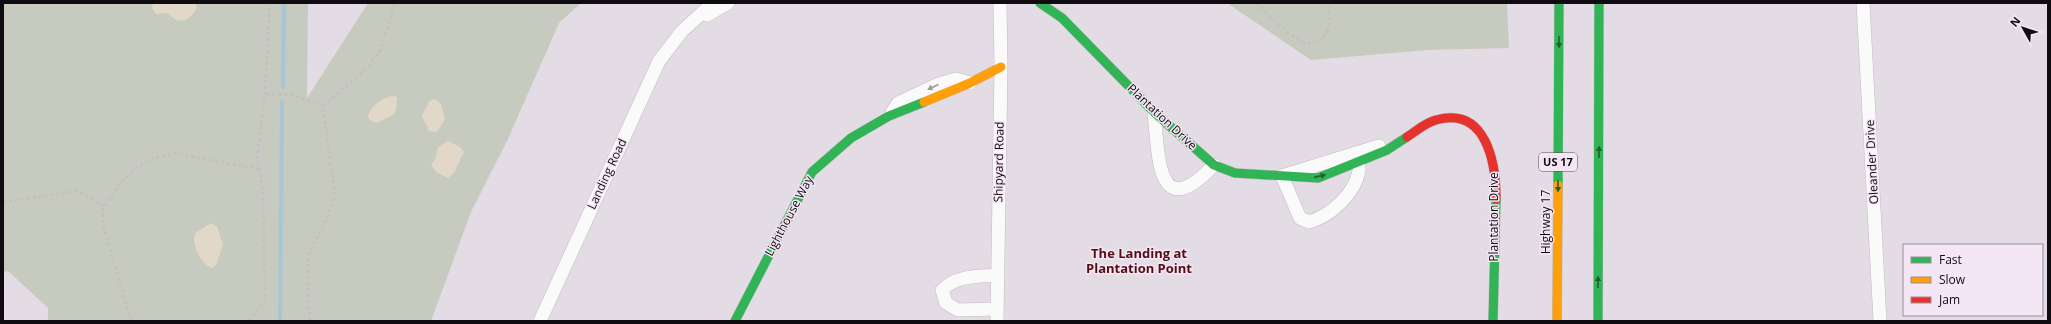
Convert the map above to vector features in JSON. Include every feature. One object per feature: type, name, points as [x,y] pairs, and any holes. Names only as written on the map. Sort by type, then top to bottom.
[{"type":"main road","name":"Plantation Drive","points":[[1040,3],[1062,18],[1154,113],[1214,165],[1235,173],[1282,176]]},
{"type":"main road","name":"Highway 17","points":[[1557,321],[1559,3]]},
{"type":"main road","points":[[1598,321],[1599,3]]},
{"type":"main road","name":"Lighthouse Way","points":[[970,83],[1001,66]]},
{"type":"main road","name":"Lighthouse Way","points":[[735,321],[812,172],[851,138],[889,116]]},
{"type":"main road","name":"Plantation Drive","points":[[1402,140],[1434,120],[1451,117],[1463,119],[1476,128],[1491,152],[1496,176],[1493,321]]},
{"type":"street","name":"Landing Road","points":[[540,321],[659,61],[682,31],[713,3]]},
{"type":"street","name":"Landing Road","points":[[682,31],[728,3]]},
{"type":"street","name":"Shipyard Road","points":[[996,315],[1001,66],[1000,3]]},
{"type":"street","name":"Plantation Drive","points":[[1056,3],[1062,18]]},
{"type":"street","name":"Oleander Drive","points":[[1863,3],[1880,321]]},
{"type":"street","name":"Lighthouse Way","points":[[889,116],[898,103],[936,84],[956,79],[970,83]]},
{"type":"street","points":[[1154,113],[1161,172],[1168,185],[1179,189],[1186,188],[1201,178],[1214,165]]},
{"type":"street","name":"Plantation Drive","points":[[1282,176],[1357,158],[1402,140]]},
{"type":"street","points":[[1282,176],[1300,218],[1309,222],[1320,218],[1342,201],[1355,184],[1359,170],[1357,158]]},
{"type":"street","points":[[996,315],[958,310],[946,303],[942,290],[950,282],[963,278],[997,275]]},
{"type":"street","name":"Lighthouse Way","points":[[727,321],[739,297],[756,280]]},
{"type":"path","points":[[249,321],[265,301],[264,192],[257,156],[265,95],[270,3]]},
{"type":"path","points":[[323,106],[369,66],[380,51],[395,3]]},
{"type":"path","points":[[1256,3],[1294,39],[1305,44],[1317,42],[1324,37],[1329,29],[1330,20],[1327,3]]},
{"type":"path","points":[[265,95],[291,94],[323,106]]},
{"type":"path","points":[[310,321],[307,283],[309,252],[323,227],[335,196],[323,106]]},
{"type":"path","points":[[131,321],[104,228],[102,211],[121,182],[136,168],[152,159],[174,153],[259,169]]},
{"type":"path","points":[[3,202],[77,191],[105,207]]},
{"type":"shaded area","points":[[3,3],[308,3],[307,98],[368,3],[581,3],[559,23],[508,139],[471,212],[431,321],[48,321],[48,308],[8,271],[3,272]]},
{"type":"shaded area","points":[[1227,3],[1507,3],[1509,48],[1428,50],[1311,60]]},
{"type":"sand","points":[[153,3],[195,3],[197,7],[189,18],[180,21],[174,19],[167,13],[156,14],[152,8]]},
{"type":"sand","points":[[392,96],[397,97],[396,110],[393,115],[377,123],[369,120],[368,116],[371,109],[380,101]]},
{"type":"sand","points":[[435,99],[441,104],[445,119],[437,132],[429,131],[422,116],[429,101]]},
{"type":"sand","points":[[448,141],[460,147],[464,152],[454,173],[448,178],[436,172],[431,165],[436,157],[438,147]]},
{"type":"sand","points":[[211,223],[217,226],[223,245],[216,265],[212,268],[201,259],[194,243],[195,233]]},
{"type":"waterway","points":[[283,87],[284,3]]},
{"type":"waterway","points":[[280,321],[282,102]]},
{"type":"traffic: fast","points":[[1040,3],[1062,18],[1156,114],[1214,165],[1235,173],[1318,178],[1387,150],[1407,137]]},
{"type":"traffic: fast","points":[[1558,185],[1559,3]]},
{"type":"traffic: fast","points":[[1598,321],[1599,3]]},
{"type":"traffic: fast","points":[[735,321],[812,172],[851,138],[889,116],[924,102]]},
{"type":"traffic: fast","points":[[1493,321],[1496,199]]},
{"type":"traffic: slow","points":[[924,102],[970,83],[1001,67]]},
{"type":"traffic: slow","points":[[1557,321],[1558,185]]},
{"type":"traffic: jam","points":[[1407,137],[1432,121],[1453,118],[1466,121],[1477,129],[1485,140],[1494,169],[1496,199]]},
{"type":"district","name":"The Landing at Plantation Point","points":[[1139,260]]}]
